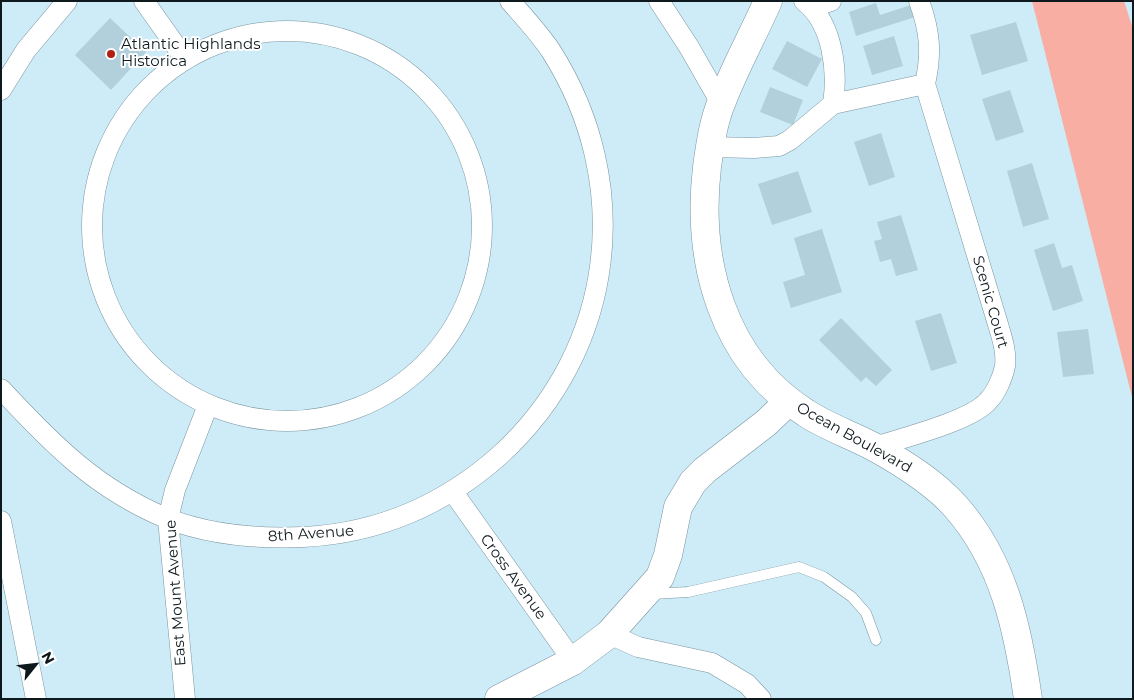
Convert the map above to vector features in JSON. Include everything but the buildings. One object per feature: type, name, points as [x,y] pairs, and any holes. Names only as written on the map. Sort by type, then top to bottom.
[{"type":"street","points":[[1,90],[26,50],[67,1]]},
{"type":"street","points":[[144,1],[184,59]]},
{"type":"street","name":"8th Avenue","points":[[1,389],[66,456],[102,483],[168,519],[230,534],[260,538],[330,536],[372,527],[412,513],[453,492],[480,472],[515,441],[545,405],[565,376],[584,335],[595,296],[602,247],[603,202],[599,175],[581,111],[567,79],[550,50],[510,1]]},
{"type":"street","points":[[659,1],[689,47],[721,102]]},
{"type":"street","name":"Ocean Boulevard","points":[[768,1],[721,102],[710,147],[706,180],[705,235],[708,259],[718,299],[730,328],[744,354],[756,369],[789,401],[807,414],[875,448],[915,472],[956,506],[988,552],[1000,576],[1015,624],[1028,699]]},
{"type":"street","points":[[710,147],[754,148],[778,146],[790,140],[833,104],[925,84],[930,63],[929,30],[919,1]]},
{"type":"street","points":[[816,3],[834,60],[836,82],[833,104]]},
{"type":"street","points":[[257,32],[309,32],[334,36],[359,44],[404,70],[424,87],[441,106],[467,151],[481,201],[480,253],[467,303],[454,328],[438,351],[418,372],[396,389],[372,403],[345,413],[299,421],[262,420],[234,414],[208,404],[183,391],[160,374],[129,339],[110,307],[100,280],[94,253],[92,224],[94,196],[100,169],[110,142],[124,118],[141,95],[184,59],[232,38],[257,32]]},
{"type":"street","name":"Scenic Court","points":[[875,448],[972,413],[988,401],[998,386],[1005,367],[1003,342],[925,84]]},
{"type":"street","points":[[499,699],[573,661],[609,634],[660,577],[668,555],[678,507],[693,482],[705,470],[766,423],[789,401]]},
{"type":"street","name":"East Mount Avenue","points":[[185,699],[168,519],[175,490],[208,404]]},
{"type":"street","name":"Cross Avenue","points":[[453,492],[573,661]]},
{"type":"street","points":[[1,521],[36,699]]},
{"type":"street","points":[[609,634],[638,648],[712,663],[747,684],[762,699]]},
{"type":"lane","points":[[646,594],[688,592],[799,567],[824,577],[852,597],[866,613],[876,640]]},
{"type":"shaded area","points":[[1032,1],[1124,1],[1133,29],[1133,401]]},
{"type":"place","name":"Atlantic Highlands Historica","points":[[111,54]]}]
